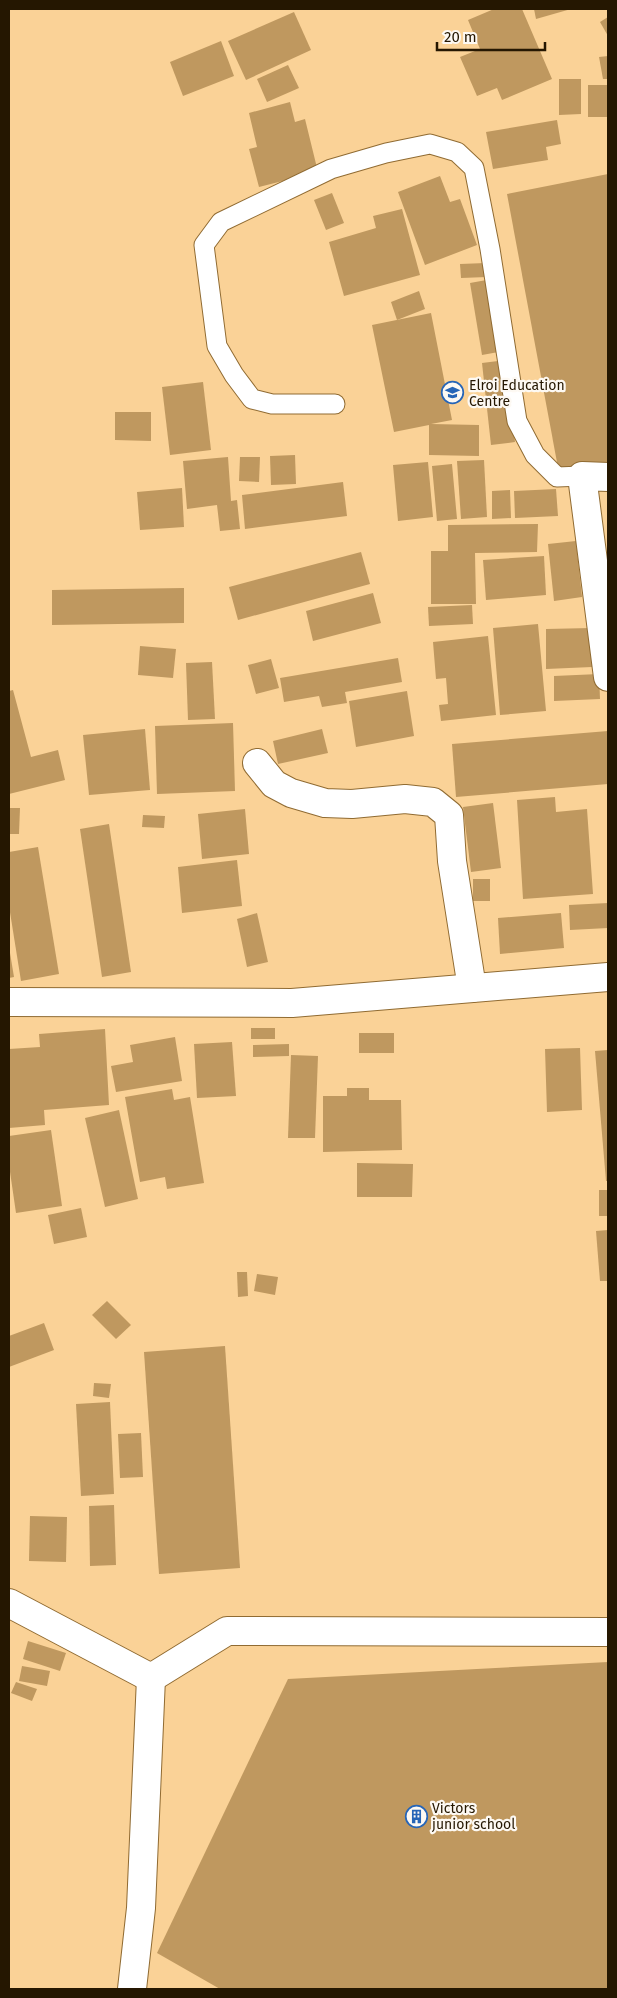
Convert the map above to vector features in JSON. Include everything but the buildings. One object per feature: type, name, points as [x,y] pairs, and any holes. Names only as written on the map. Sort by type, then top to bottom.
[{"type":"street","points":[[595,477],[608,677]]},
{"type":"street","points":[[257,763],[274,784],[291,793],[325,803],[352,804],[405,799],[433,802],[449,815],[452,861],[472,988]]},
{"type":"street","points":[[9,1002],[292,1003],[608,977]]},
{"type":"street","points":[[9,1604],[151,1678]]},
{"type":"street","points":[[151,1678],[227,1631],[608,1632]]},
{"type":"street","points":[[132,1989],[141,1908],[151,1678]]},
{"type":"lane","points":[[335,404],[272,404],[252,399],[234,376],[217,346],[204,245],[220,222],[331,169],[386,152],[430,144],[439,146],[457,152],[474,168],[490,249],[517,421],[535,455],[556,477],[595,477]]},
{"type":"place","name":"Elroi Education Centre","points":[[453,393]]},
{"type":"place","name":"Victors junior school","points":[[416,1816]]}]
